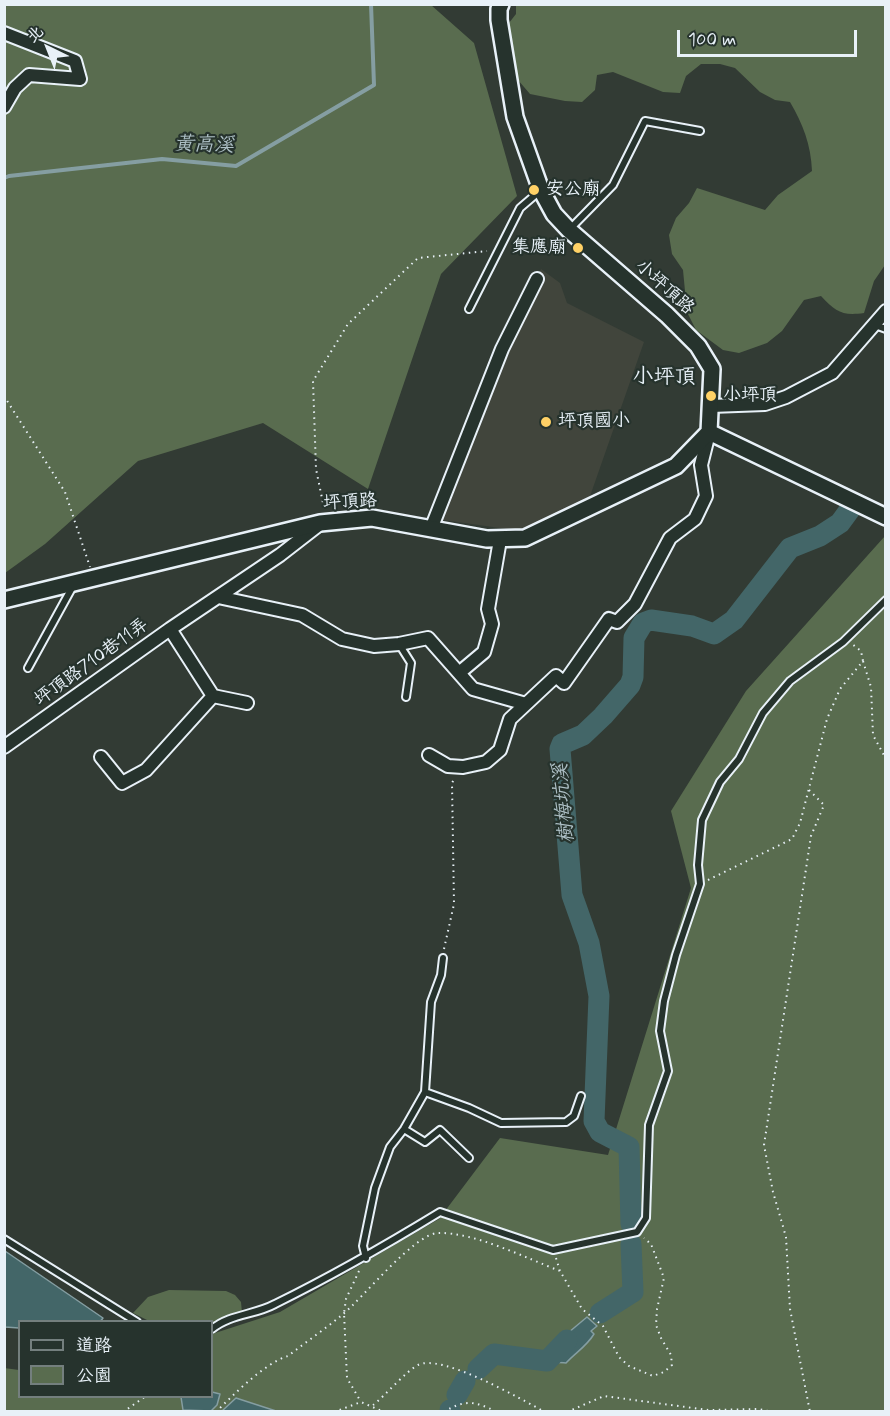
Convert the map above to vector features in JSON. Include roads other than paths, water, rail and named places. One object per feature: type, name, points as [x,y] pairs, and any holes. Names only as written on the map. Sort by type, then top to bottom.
[{"type":"street","name":"小坪頂路","points":[[497,6],[515,117],[541,190],[554,214],[569,230],[667,315],[698,346],[712,369],[709,432]]},
{"type":"street","points":[[4,33],[75,61],[80,80],[29,75],[15,88],[4,107]]},
{"type":"street","points":[[431,529],[501,349],[537,279]]},
{"type":"street","points":[[711,406],[765,404],[786,397],[832,373],[880,327],[885,311]]},
{"type":"street","points":[[429,755],[448,766],[463,767],[486,762],[500,750],[510,719],[556,676],[564,683],[609,619],[617,622],[635,604],[670,538],[695,519],[706,496],[701,465],[709,432],[885,517]]},
{"type":"street","name":"坪頂路","points":[[4,600],[324,523],[372,518],[500,540],[525,538],[676,466],[709,432]]},
{"type":"street","name":"坪頂路710巷11弄","points":[[4,747],[324,523]]},
{"type":"street","points":[[280,555],[281,532]]},
{"type":"street","points":[[459,673],[484,652],[492,624],[488,609],[500,540]]},
{"type":"street","points":[[218,597],[302,615],[342,639],[374,646],[428,638],[473,689],[526,704]]},
{"type":"street","name":"坪頂路710巷11弄","points":[[170,629],[213,696]]},
{"type":"street","points":[[101,757],[122,783],[146,770],[213,696],[247,702]]},
{"type":"lane","points":[[569,230],[613,185],[645,121],[700,131]]},
{"type":"lane","points":[[469,309],[520,208],[541,190]]},
{"type":"lane","points":[[28,668],[74,583]]},
{"type":"lane","points":[[213,1328],[220,1322],[272,1306],[366,1257],[440,1212],[554,1250],[637,1233],[646,1218],[649,1125],[668,1071],[660,1031],[664,1001],[676,955],[700,884],[698,865],[702,820],[720,782],[739,759],[763,713],[790,681],[843,642],[885,600]]},
{"type":"lane","points":[[399,644],[411,663],[406,697]]},
{"type":"lane","points":[[366,1257],[363,1246],[375,1188],[390,1147],[404,1129],[425,1092],[431,1002],[441,975],[442,958]]},
{"type":"lane","points":[[425,1092],[469,1108],[501,1123],[566,1122],[574,1116],[581,1096]]},
{"type":"lane","points":[[404,1129],[425,1142],[440,1130],[469,1158]]},
{"type":"lane","points":[[4,1239],[134,1320]]},
{"type":"water","points":[[5,1251],[103,1318],[102,1320],[18,1320],[18,1328],[5,1327]]},
{"type":"water","points":[[587,1317],[597,1326],[591,1331],[594,1334],[566,1363],[554,1362],[544,1357],[540,1351],[552,1351],[556,1343]]},
{"type":"water","points":[[213,1392],[220,1394],[217,1405],[211,1411],[183,1410],[181,1398],[213,1398]]},
{"type":"water","points":[[236,1398],[276,1411],[222,1411]]},
{"type":"waterway","name":"黃高溪","points":[[4,178],[162,159],[236,166],[374,85],[371,4]]},
{"type":"waterway","name":"樹梅坑溪","points":[[631,1224],[629,1147],[600,1132],[594,1121],[599,996],[589,943],[572,895],[560,749],[562,744],[583,735],[630,685],[633,677],[634,638],[643,623],[651,620],[692,626],[714,634],[734,620],[790,548],[820,536],[840,523],[851,508]]},
{"type":"waterway","name":"樹梅坑溪","points":[[600,1313],[633,1292],[631,1244]]},
{"type":"waterway","name":"樹梅坑溪","points":[[478,1369],[494,1354],[547,1361],[567,1340]]},
{"type":"waterway","name":"樹梅坑溪","points":[[457,1395],[465,1381]]},
{"type":"place","name":"安公廟","points":[[534,190]]},
{"type":"place","name":"集應廟","points":[[578,248]]},
{"type":"place","name":"小坪頂","points":[[711,396]]},
{"type":"place","name":"坪頂國小","points":[[546,422]]},
{"type":"district","name":"小坪頂","points":[[664,379]]}]
